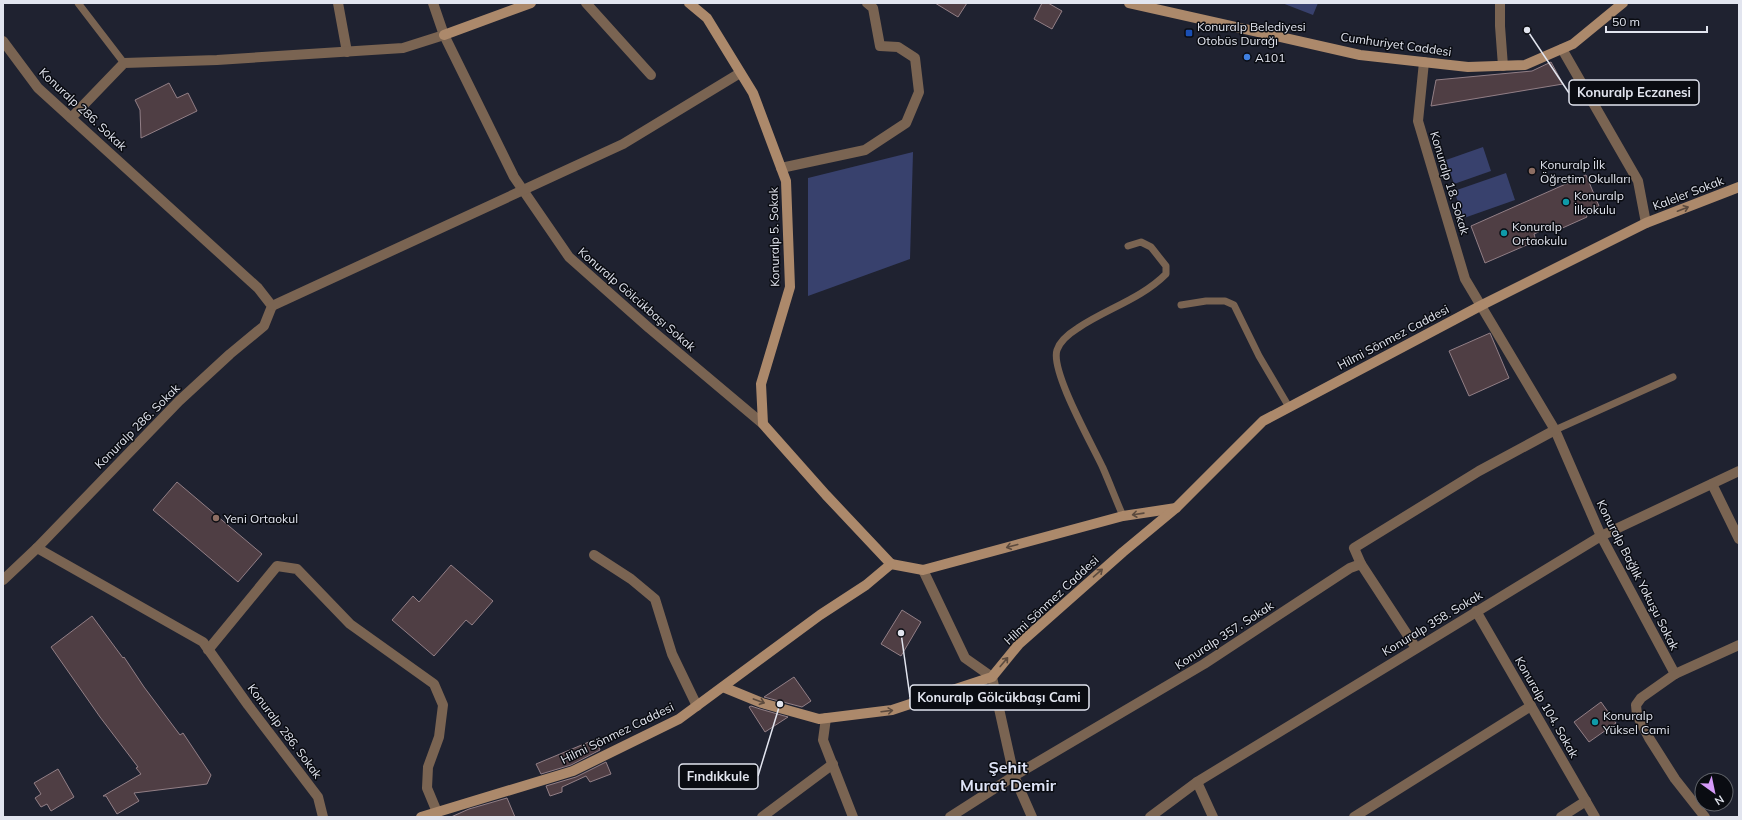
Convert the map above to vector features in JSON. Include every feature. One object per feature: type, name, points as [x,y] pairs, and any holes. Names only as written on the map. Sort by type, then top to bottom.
[{"type":"street","points":[[338,3],[347,52]]},
{"type":"street","name":"Konuralp Gölcükbaşı Sokak","points":[[433,3],[444,35],[514,177],[569,257],[649,328],[763,424]]},
{"type":"street","points":[[71,118],[124,63],[217,60],[403,48],[444,35],[531,3]]},
{"type":"street","points":[[586,3],[651,75]]},
{"type":"street","name":"Konuralp 5. Sokak","points":[[689,3],[707,18],[753,93],[786,181],[790,287],[761,384],[763,424]]},
{"type":"street","points":[[781,168],[865,150],[906,123],[919,92],[915,58],[898,47],[880,46],[873,8],[867,3]]},
{"type":"street","name":"Cumhuriyet Caddesi","points":[[1129,3],[1360,55],[1468,67],[1525,65],[1573,44],[1623,3]]},
{"type":"street","points":[[1500,3],[1503,66]]},
{"type":"street","name":"Konuralp 286. Sokak","points":[[3,41],[38,88],[258,288],[272,306],[264,326],[230,354],[179,401],[37,548],[203,642],[262,724],[318,797],[323,817]]},
{"type":"street","points":[[1562,49],[1638,181],[1646,223]]},
{"type":"street","name":"Konuralp 18. Sokak","points":[[1424,62],[1418,121],[1465,279],[1482,305]]},
{"type":"street","points":[[272,306],[623,144],[740,73]]},
{"type":"street","name":"Kaleler Sokak","points":[[1646,223],[1739,187]]},
{"type":"street","name":"Hilmi Sönmez Caddesi","points":[[992,677],[1019,644],[1123,552],[1176,508],[1263,421],[1482,305],[1646,223]]},
{"type":"street","name":"Konuralp Bağlık Yokuşu Sokak","points":[[1482,305],[1555,430],[1601,536],[1675,674]]},
{"type":"street","points":[[763,424],[826,495],[891,564],[923,570],[1122,516],[1176,508]]},
{"type":"street","points":[[1416,648],[1361,564],[1354,548],[1479,470],[1555,430]]},
{"type":"street","name":"Konuralp 358. Sokak","points":[[1150,817],[1197,782],[1601,536],[1739,471]]},
{"type":"street","points":[[1712,484],[1739,539]]},
{"type":"street","points":[[3,580],[37,548]]},
{"type":"street","points":[[594,555],[631,579],[655,599],[672,654],[697,706]]},
{"type":"street","name":"Hilmi Sönmez Caddesi","points":[[422,817],[573,771],[679,720],[820,615],[866,585],[891,564]]},
{"type":"street","name":"Konuralp 357. Sokak","points":[[950,817],[1014,776],[1204,664],[1350,568],[1361,564]]},
{"type":"street","points":[[208,650],[277,566],[297,570],[350,624],[434,684],[443,705],[439,737],[428,767],[427,788],[437,812]]},
{"type":"street","points":[[923,570],[965,658],[992,677],[1014,776],[1032,817]]},
{"type":"street","name":"Konuralp 104. Sokak","points":[[1476,611],[1595,817]]},
{"type":"street","points":[[1705,817],[1675,779],[1636,715],[1636,705],[1641,698],[1675,674],[1739,645]]},
{"type":"street","points":[[723,687],[762,703],[819,719],[892,710],[992,677]]},
{"type":"street","points":[[1354,817],[1531,706]]},
{"type":"street","points":[[826,718],[823,740],[853,817]]},
{"type":"street","points":[[762,817],[832,764]]},
{"type":"street","points":[[1197,782],[1213,817]]},
{"type":"street","points":[[1561,817],[1586,801]]},
{"type":"lane","points":[[78,3],[124,63]]},
{"type":"lane","points":[[1122,516],[1103,468],[1068,395],[1058,369],[1057,350],[1064,340],[1078,328],[1110,312],[1157,284],[1166,274],[1166,266],[1151,247],[1141,242],[1128,246]]},
{"type":"lane","points":[[1181,305],[1225,300],[1234,305],[1259,356],[1289,407]]},
{"type":"lane","points":[[1555,430],[1673,377]]},
{"type":"shaded area","points":[[1282,3],[1318,3],[1313,15]]},
{"type":"shaded area","points":[[1483,147],[1491,171],[1454,184],[1446,160]]},
{"type":"shaded area","points":[[913,152],[910,259],[808,296],[808,178]]},
{"type":"shaded area","points":[[1506,173],[1515,200],[1464,218],[1454,191]]},
{"type":"building","points":[[935,3],[967,3],[958,17]]},
{"type":"building","points":[[1042,3],[1048,3],[1062,11],[1052,29],[1034,19]]},
{"type":"building","points":[[1551,62],[1563,84],[1431,106],[1436,80],[1532,71]]},
{"type":"building","points":[[169,83],[177,98],[188,93],[197,111],[141,138],[140,110],[135,100]]},
{"type":"building","points":[[1586,175],[1599,206],[1585,212],[1587,217],[1558,230],[1556,224],[1534,234],[1536,241],[1485,263],[1471,226]]},
{"type":"building","points":[[1490,333],[1509,378],[1469,396],[1449,351]]},
{"type":"building","points":[[177,482],[262,554],[238,582],[153,510]]},
{"type":"building","points":[[451,565],[493,601],[472,625],[466,620],[434,656],[392,620],[413,596],[419,602]]},
{"type":"building","points":[[902,610],[921,622],[901,656],[881,644]]},
{"type":"building","points":[[92,616],[123,658],[124,657],[144,687],[180,735],[183,733],[211,775],[207,784],[134,793],[139,801],[117,814],[106,796],[103,796],[141,774],[136,768],[138,767],[100,717],[51,647]]},
{"type":"building","points":[[794,677],[811,701],[802,707],[764,697]]},
{"type":"building","name":"Konuralp Yüksel Cami","points":[[1601,702],[1616,723],[1589,742],[1574,722]]},
{"type":"building","points":[[751,706],[788,717],[765,732],[749,707]]},
{"type":"building","points":[[596,739],[600,750],[571,765],[541,774],[536,764]]},
{"type":"building","points":[[606,762],[611,774],[590,782],[586,776],[562,787],[562,792],[550,796],[546,786],[576,777]]},
{"type":"building","points":[[58,769],[74,797],[51,811],[47,804],[41,807],[35,798],[41,794],[34,783]]},
{"type":"building","points":[[507,798],[515,817],[451,817],[469,809]]},
{"type":"place","name":"Konuralp Eczanesi","points":[[1527,30]]},
{"type":"place","name":"Konuralp Belediyesi Otobüs Durağı","points":[[1189,33]]},
{"type":"place","name":"A101","points":[[1247,57]]},
{"type":"place","name":"Konuralp İlk Öğretim Okulları","points":[[1532,171]]},
{"type":"place","name":"Konuralp İlkokulu","points":[[1566,202]]},
{"type":"place","name":"Konuralp Ortaokulu","points":[[1504,233]]},
{"type":"place","name":"Yeni Ortaokul","points":[[216,518]]},
{"type":"place","name":"Konuralp Gölcükbaşı Cami","points":[[901,633]]},
{"type":"place","name":"Fındıkkule","points":[[780,704]]},
{"type":"place","name":"Konuralp Yüksel Cami","points":[[1595,722]]},
{"type":"district","name":"Şehit Murat Demir","points":[[1008,776]]}]
